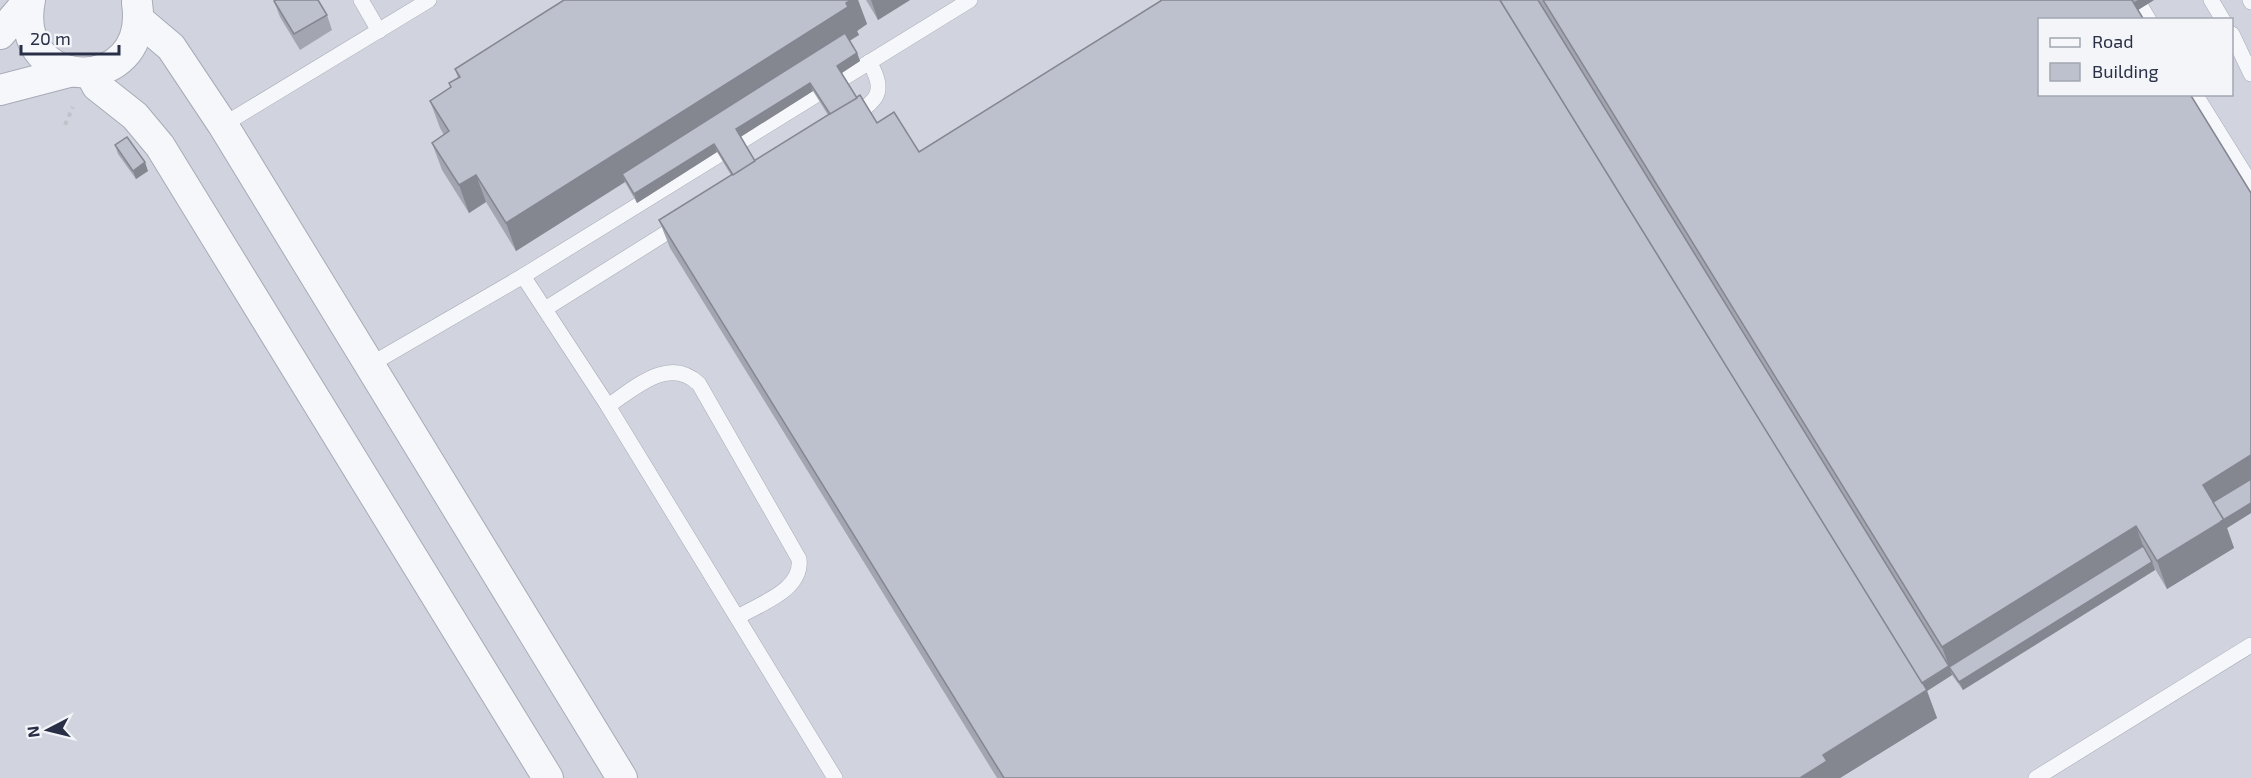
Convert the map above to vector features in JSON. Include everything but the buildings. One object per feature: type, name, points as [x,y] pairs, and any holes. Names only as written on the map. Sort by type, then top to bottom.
[{"type":"street","points":[[0,34],[29,0]]},
{"type":"street","points":[[29,0],[28,21],[33,43],[42,56],[79,72],[135,116],[160,146],[548,778]]},
{"type":"street","points":[[0,90],[109,67],[124,56],[135,39],[137,10]]},
{"type":"street","points":[[137,10],[171,47],[223,125],[368,366],[622,778]]},
{"type":"lane","points":[[361,0],[379,30]]},
{"type":"lane","points":[[223,125],[429,0]]},
{"type":"lane","points":[[368,366],[523,276],[970,0]]},
{"type":"lane","points":[[2137,0],[2148,18]]},
{"type":"lane","points":[[2211,0],[2222,18]]},
{"type":"lane","points":[[2233,36],[2251,74]]},
{"type":"lane","points":[[837,126],[867,106],[877,96],[878,81],[869,62]]},
{"type":"lane","points":[[2196,96],[2251,184]]},
{"type":"lane","points":[[545,309],[696,214]]},
{"type":"lane","points":[[523,276],[608,406],[835,778]]},
{"type":"lane","points":[[608,406],[652,376],[665,372],[679,371],[691,376],[699,384],[799,559],[799,576],[792,585],[738,617]]},
{"type":"lane","points":[[2036,778],[2251,645]]},
{"type":"shaded area","points":[[0,0],[2251,0],[2251,778],[0,778]]}]
